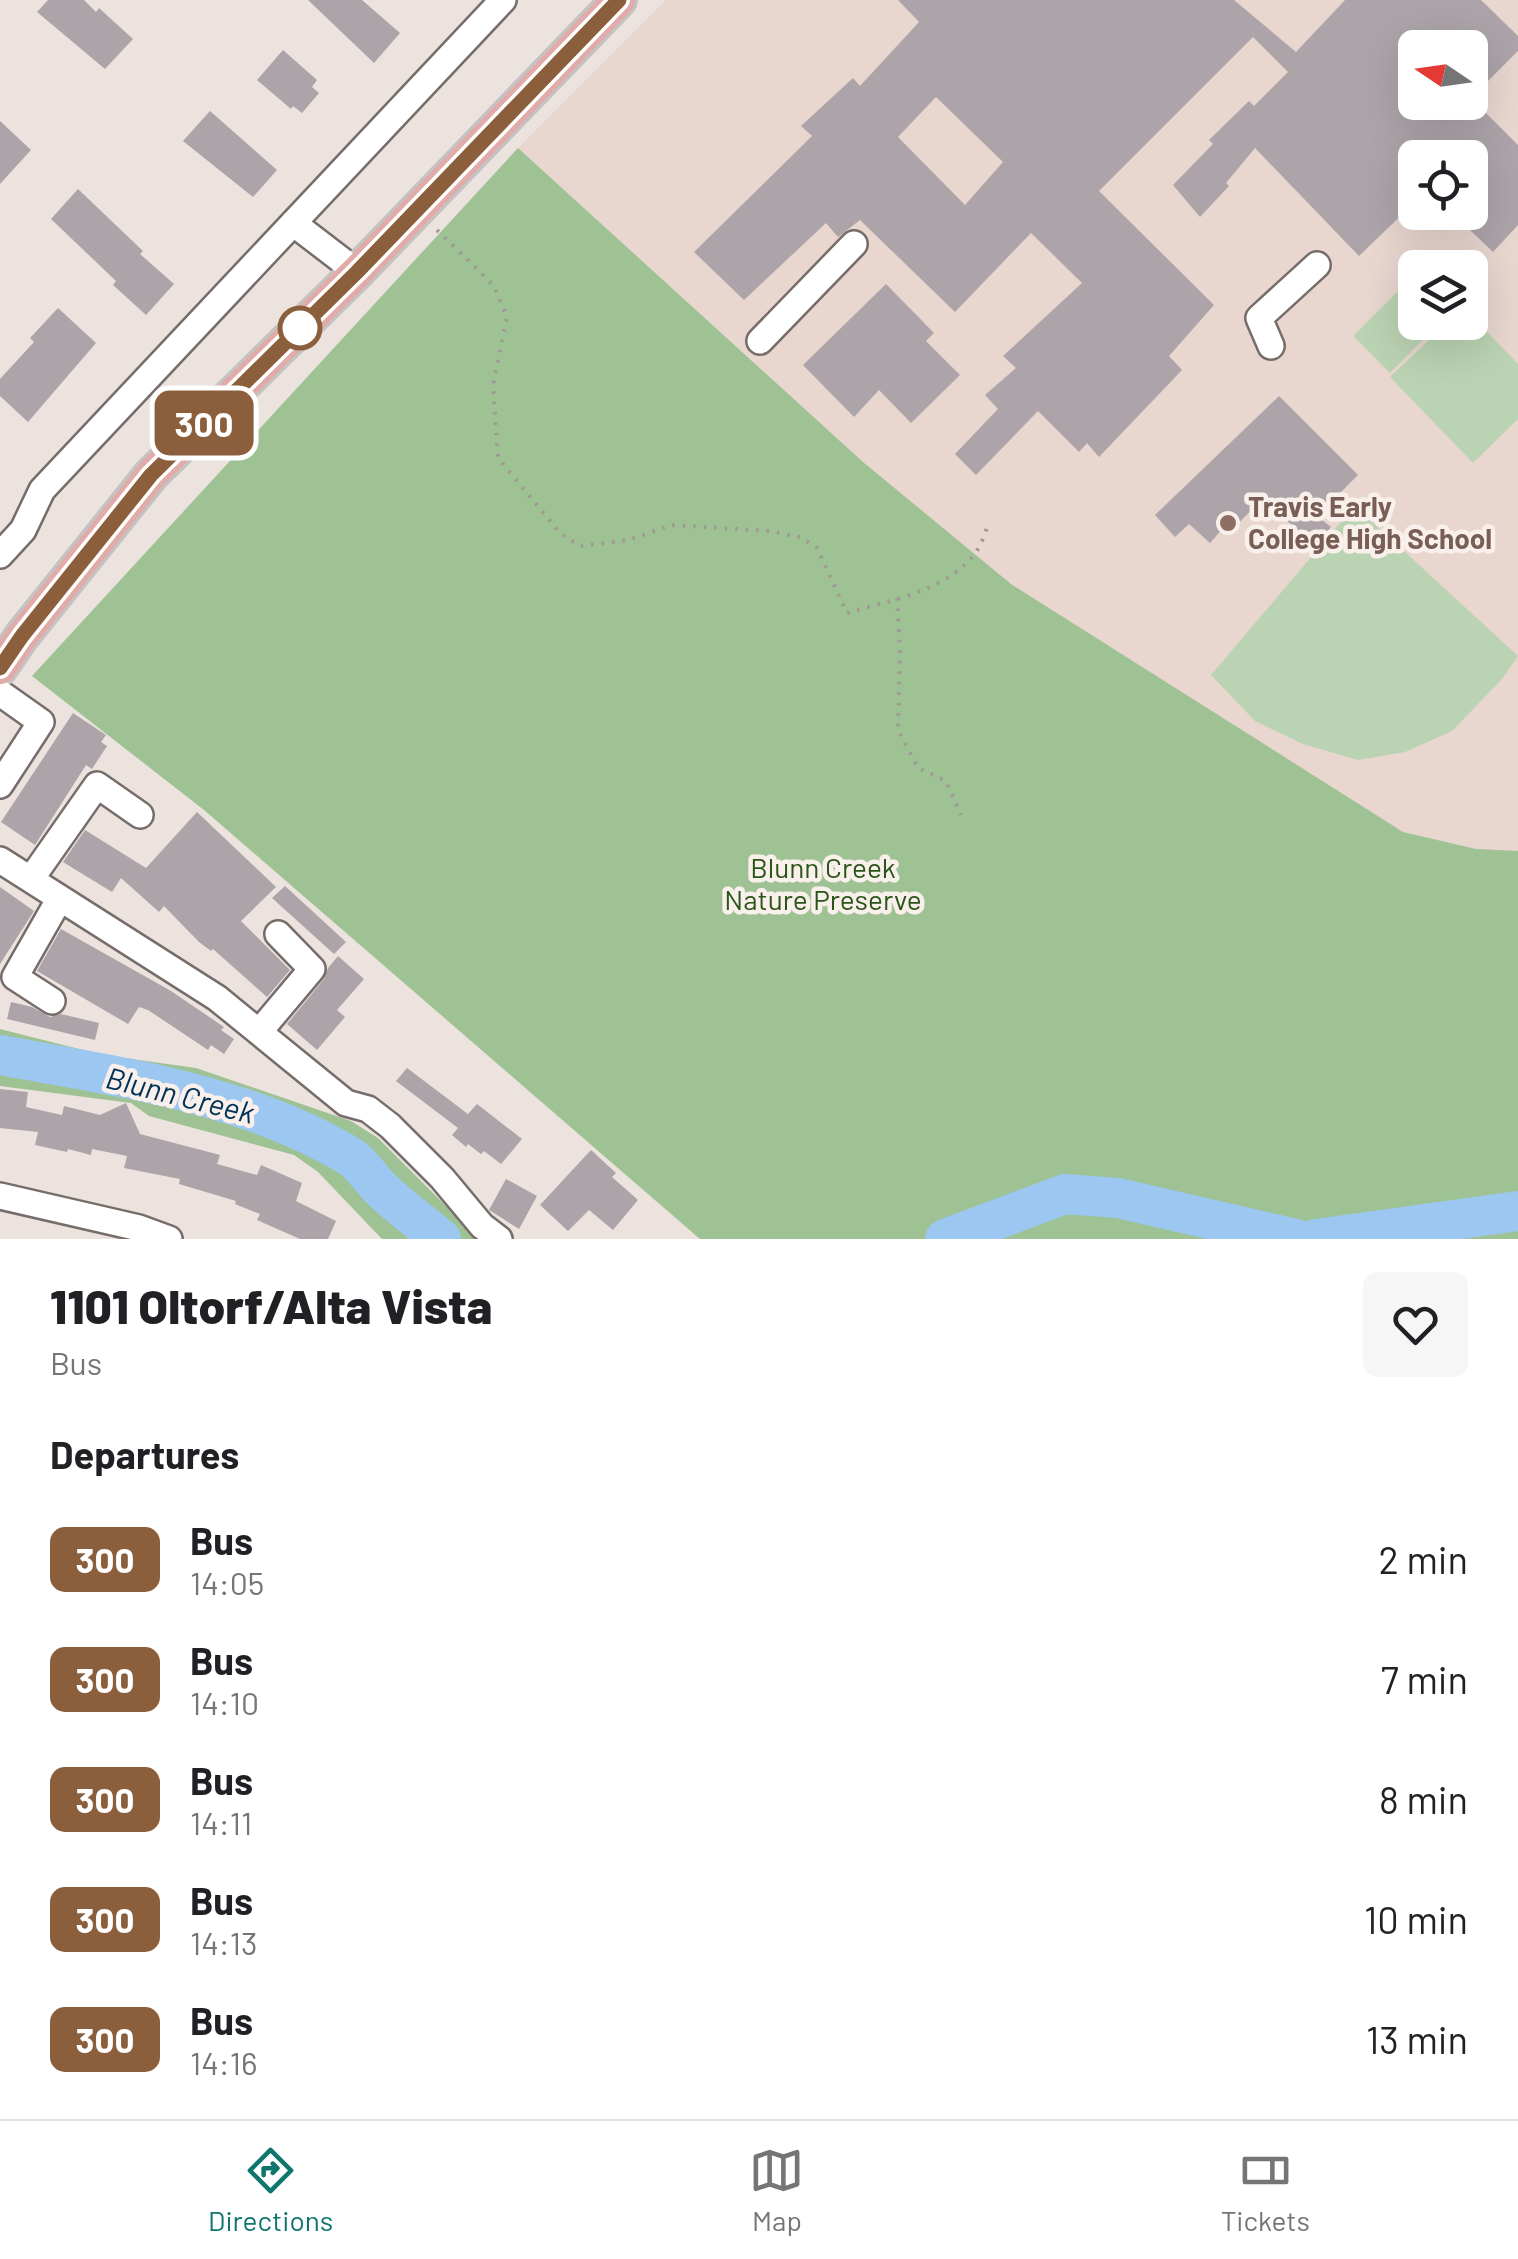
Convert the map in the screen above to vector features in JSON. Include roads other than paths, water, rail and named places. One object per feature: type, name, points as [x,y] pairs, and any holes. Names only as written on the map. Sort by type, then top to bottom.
[{"type":"main road","points":[[0,668],[151,475],[357,272],[619,0]]},
{"type":"street","points":[[0,555],[23,530],[42,490],[503,0]]},
{"type":"street","points":[[293,223],[357,272]]},
{"type":"street","points":[[760,341],[854,244]]},
{"type":"street","points":[[1272,346],[1260,318],[1318,265]]},
{"type":"street","points":[[0,693],[42,722],[0,785]]},
{"type":"street","points":[[30,879],[97,785],[140,815]]},
{"type":"street","points":[[0,860],[217,998],[346,1103],[368,1109],[390,1126],[498,1239]]},
{"type":"street","points":[[52,1000],[15,977],[60,898]]},
{"type":"street","points":[[258,1032],[312,969],[278,934]]},
{"type":"street","points":[[0,1196],[139,1228],[169,1239]]},
{"type":"waterway","name":"Blunn Creek","points":[[0,1055],[180,1090],[268,1117],[351,1157],[389,1197],[441,1239]]},
{"type":"waterway","name":"Blunn Creek","points":[[945,1239],[1065,1194],[1118,1198],[1296,1239]]},
{"type":"waterway","name":"Blunn Creek","points":[[1316,1239],[1518,1211]]},
{"type":"place","name":"Travis Early College High School","points":[[1228,523]]},
{"type":"park label","name":"Blunn Creek Nature Preserve","points":[[823,884]]}]
